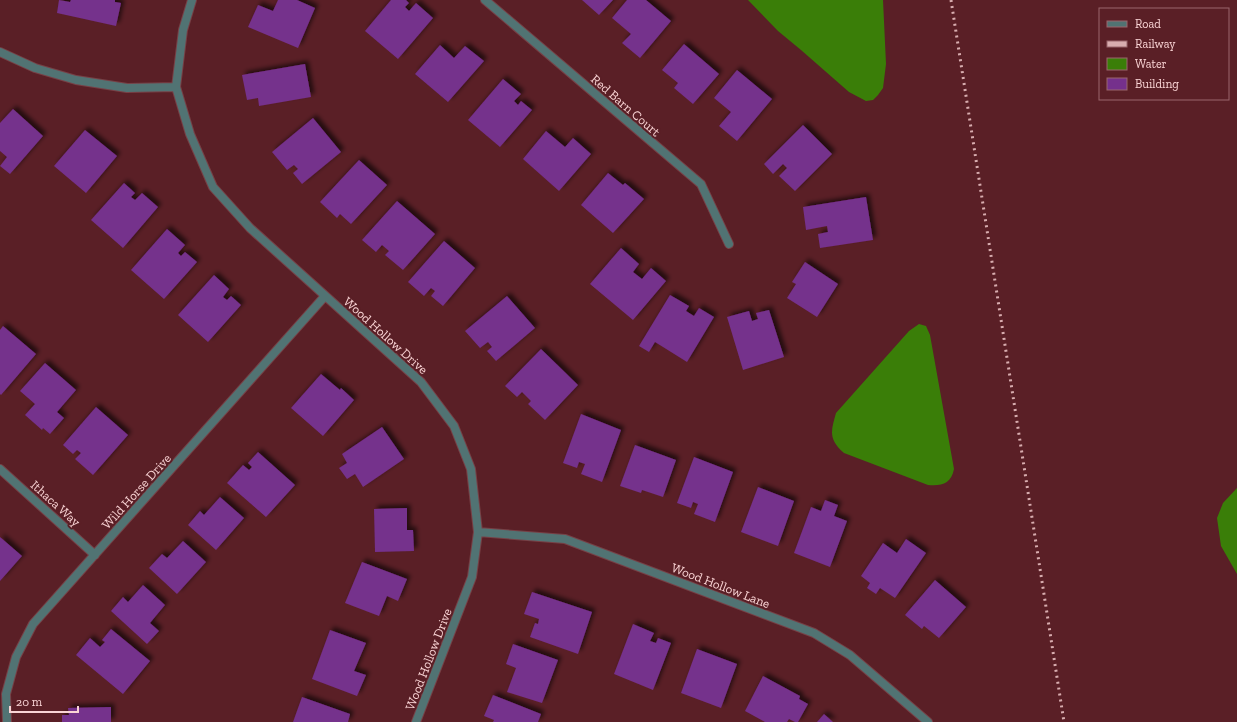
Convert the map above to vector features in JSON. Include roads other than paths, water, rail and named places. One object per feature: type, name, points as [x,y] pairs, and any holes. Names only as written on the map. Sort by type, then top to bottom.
[{"type":"street","name":"Wood Hollow Drive","points":[[192,0],[183,30],[176,87],[190,134],[213,187],[250,228],[421,382],[454,426],[471,469],[478,532],[472,577],[416,722]]},
{"type":"street","name":"Red Barn Court","points":[[486,0],[701,184],[729,244]]},
{"type":"street","points":[[0,52],[36,68],[76,80],[127,88],[176,87]]},
{"type":"street","name":"Wild Horse Drive","points":[[7,722],[6,694],[16,657],[33,624],[325,296]]},
{"type":"street","name":"Ithaca Way","points":[[0,469],[95,554]]},
{"type":"street","name":"Wood Hollow Lane","points":[[478,532],[565,539],[814,633],[850,655],[928,722]]},
{"type":"water","points":[[748,0],[883,0],[886,64],[883,88],[873,100],[866,101],[849,92],[778,31]]},
{"type":"water","points":[[919,324],[926,326],[930,335],[954,469],[951,478],[948,481],[938,485],[928,485],[844,453],[835,443],[832,434],[836,413],[909,331]]},
{"type":"water","points":[[1237,488],[1237,574],[1221,546],[1217,518],[1223,503]]},
{"type":"railway","points":[[951,0],[1064,722]]}]
